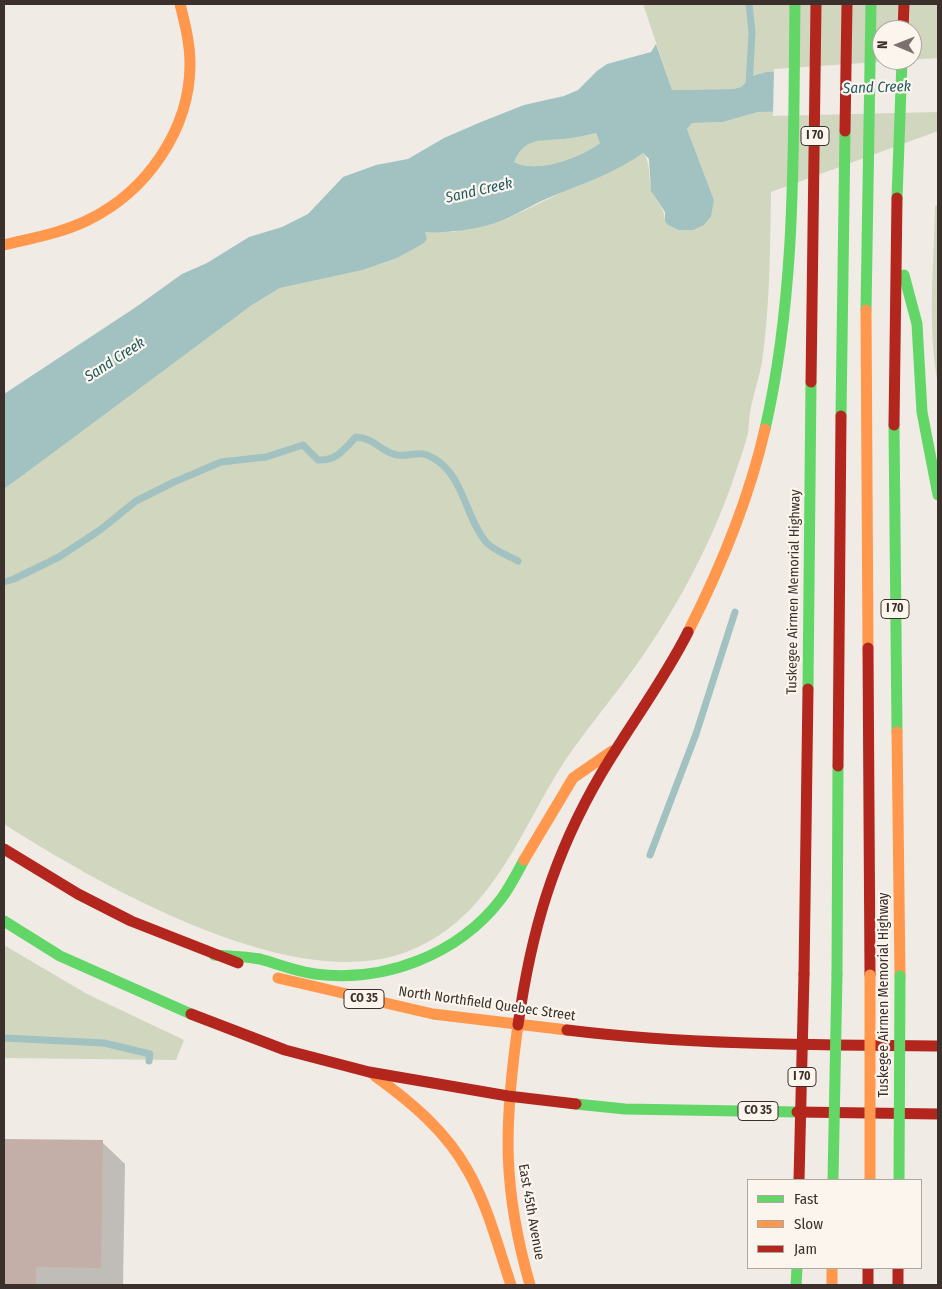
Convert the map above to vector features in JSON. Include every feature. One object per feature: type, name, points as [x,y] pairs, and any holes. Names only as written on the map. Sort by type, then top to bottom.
[{"type":"main road","points":[[4,245],[51,233],[100,214],[140,185],[158,164],[174,134],[187,91],[190,66],[189,42],[180,4]]},
{"type":"main road","points":[[214,955],[258,959],[311,973],[350,976],[407,966],[441,951],[479,923],[501,899],[573,778],[615,749],[663,678],[687,635],[738,515],[767,424],[777,375],[788,278],[795,4]]},
{"type":"main road","name":"Tuskegee Airmen Memorial Highway","points":[[799,1179],[804,974],[816,4]]},
{"type":"main road","points":[[834,1179],[842,259],[847,4]]},
{"type":"main road","points":[[870,1179],[866,252],[871,4]]},
{"type":"main road","points":[[903,20],[904,4]]},
{"type":"main road","name":"Tuskegee Airmen Memorial Highway","points":[[899,1179],[900,976],[893,464],[896,242],[902,70]]},
{"type":"main road","points":[[896,242],[917,324],[922,412],[938,495]]},
{"type":"main road","name":"East 45th Avenue","points":[[530,1285],[517,1233],[508,1179],[506,1140],[508,1096],[531,941],[546,890],[573,829],[615,749]]},
{"type":"main road","name":"North Northfield Quebec Street","points":[[4,849],[78,894],[131,922],[214,955],[282,979],[361,999],[433,1014],[605,1035],[723,1043],[938,1046]]},
{"type":"main road","name":"CO 35","points":[[4,920],[60,956],[164,1004],[285,1050],[369,1072],[508,1096],[625,1109],[938,1114]]},
{"type":"main road","points":[[369,1072],[401,1095],[426,1117],[455,1150],[468,1171],[480,1198],[511,1285]]},
{"type":"main road","points":[[796,1285],[797,1269]]},
{"type":"main road","points":[[832,1269],[832,1285]]},
{"type":"main road","points":[[868,1269],[868,1285]]},
{"type":"main road","points":[[898,1269],[898,1285]]},
{"type":"green space","points":[[643,4],[938,4],[938,60],[922,61],[922,20],[872,20],[872,65],[766,72],[752,76],[741,87],[733,89],[672,90]]},
{"type":"green space","points":[[938,109],[938,131],[771,192],[768,299],[762,362],[749,417],[748,433],[717,522],[681,595],[652,642],[568,756],[494,880],[475,905],[452,926],[425,943],[394,956],[348,962],[298,957],[245,944],[139,901],[43,848],[4,824],[4,489],[36,464],[252,305],[280,288],[363,270],[397,258],[424,232],[453,232],[507,219],[643,153],[648,165],[652,193],[663,211],[665,221],[712,207],[714,200],[687,129],[692,123],[723,122],[758,112]]},
{"type":"green space","points":[[596,133],[600,143],[592,149],[570,159],[558,163],[534,166],[514,162],[518,154],[528,144],[541,140],[568,139]]},
{"type":"green space","points":[[938,205],[938,384],[932,318],[935,206]]},
{"type":"green space","points":[[4,945],[87,994],[184,1040],[176,1060],[4,1058]]},
{"type":"water","name":"Sand Creek","points":[[656,44],[672,90],[733,89],[741,87],[752,76],[766,72],[872,65],[872,70],[922,70],[922,61],[938,60],[938,109],[758,112],[723,122],[692,123],[687,129],[714,200],[711,216],[704,225],[693,230],[679,230],[668,225],[665,221],[665,212],[651,191],[649,159],[643,153],[610,172],[547,198],[499,222],[456,231],[425,232],[427,239],[424,243],[397,258],[363,270],[280,288],[252,305],[4,489],[4,394],[136,307],[182,274],[207,263],[249,237],[282,227],[308,214],[343,177],[376,165],[408,159],[444,138],[481,122],[524,105],[564,96],[578,90],[607,64],[651,52]],"holes":[[[596,133],[600,143],[592,149],[558,163],[534,166],[514,162],[518,154],[528,144]]]},
{"type":"pier","points":[[938,58],[937,112],[773,116],[774,69],[872,62],[872,70],[922,70],[922,59]]},
{"type":"building","points":[[4,1139],[103,1140],[101,1268],[36,1267],[36,1285],[4,1285]]},
{"type":"waterway","points":[[749,4],[752,32],[749,86]]},
{"type":"waterway","points":[[4,582],[59,557],[100,530],[136,501],[221,462],[266,457],[303,445],[318,460],[325,460],[340,453],[356,437],[373,442],[391,453],[401,455],[424,454],[439,462],[449,471],[456,482],[472,519],[486,542],[518,561]]},
{"type":"waterway","points":[[650,855],[696,734],[735,612]]},
{"type":"waterway","points":[[4,1038],[104,1043],[150,1054],[149,1061]]},
{"type":"traffic: fast","points":[[765,429],[783,324],[788,271],[793,164],[795,4]]},
{"type":"traffic: fast","points":[[866,310],[871,4]]},
{"type":"traffic: fast","points":[[897,198],[902,70]]},
{"type":"traffic: fast","points":[[841,416],[845,131]]},
{"type":"traffic: fast","points":[[904,275],[917,324],[922,412],[938,495]]},
{"type":"traffic: fast","points":[[808,689],[811,382]]},
{"type":"traffic: fast","points":[[894,425],[897,732]]},
{"type":"traffic: fast","points":[[837,974],[838,766]]},
{"type":"traffic: fast","points":[[214,955],[260,959],[315,974],[341,976],[393,969],[418,961],[441,950],[463,936],[483,919],[501,899],[524,860]]},
{"type":"traffic: fast","points":[[4,921],[60,956],[191,1014]]},
{"type":"traffic: fast","points":[[833,1179],[837,974]]},
{"type":"traffic: fast","points":[[899,1179],[900,976]]},
{"type":"traffic: fast","points":[[576,1104],[625,1109],[797,1112]]},
{"type":"traffic: fast","points":[[796,1285],[797,1269]]},
{"type":"traffic: slow","points":[[4,245],[57,232],[88,220],[109,208],[128,193],[146,176],[161,156],[173,135],[188,89],[189,49],[180,4]]},
{"type":"traffic: slow","points":[[866,310],[868,648]]},
{"type":"traffic: slow","points":[[688,632],[712,583],[733,532],[751,481],[765,429]]},
{"type":"traffic: slow","points":[[897,732],[900,976]]},
{"type":"traffic: slow","points":[[524,860],[573,778],[612,751]]},
{"type":"traffic: slow","points":[[870,975],[870,1179]]},
{"type":"traffic: slow","points":[[278,978],[433,1014],[567,1030]]},
{"type":"traffic: slow","points":[[518,1025],[510,1094],[508,1156],[514,1217],[530,1285]]},
{"type":"traffic: slow","points":[[375,1076],[427,1118],[459,1156],[481,1198],[511,1285]]},
{"type":"traffic: slow","points":[[832,1269],[832,1285]]},
{"type":"traffic: jam","points":[[811,382],[816,4]]},
{"type":"traffic: jam","points":[[845,131],[847,4]]},
{"type":"traffic: jam","points":[[903,20],[904,4]]},
{"type":"traffic: jam","points":[[894,425],[897,198]]},
{"type":"traffic: jam","points":[[838,766],[841,416]]},
{"type":"traffic: jam","points":[[518,1025],[537,926],[557,865],[584,805],[601,774],[668,669],[688,632]]},
{"type":"traffic: jam","points":[[868,648],[870,975]]},
{"type":"traffic: jam","points":[[804,974],[808,689]]},
{"type":"traffic: jam","points":[[4,849],[78,894],[131,921],[238,963]]},
{"type":"traffic: jam","points":[[799,1179],[804,974]]},
{"type":"traffic: jam","points":[[191,1014],[285,1050],[369,1072],[508,1096],[576,1104]]},
{"type":"traffic: jam","points":[[567,1030],[659,1039],[938,1046]]},
{"type":"traffic: jam","points":[[797,1112],[938,1114]]},
{"type":"traffic: jam","points":[[868,1269],[868,1285]]},
{"type":"traffic: jam","points":[[898,1269],[898,1285]]}]
